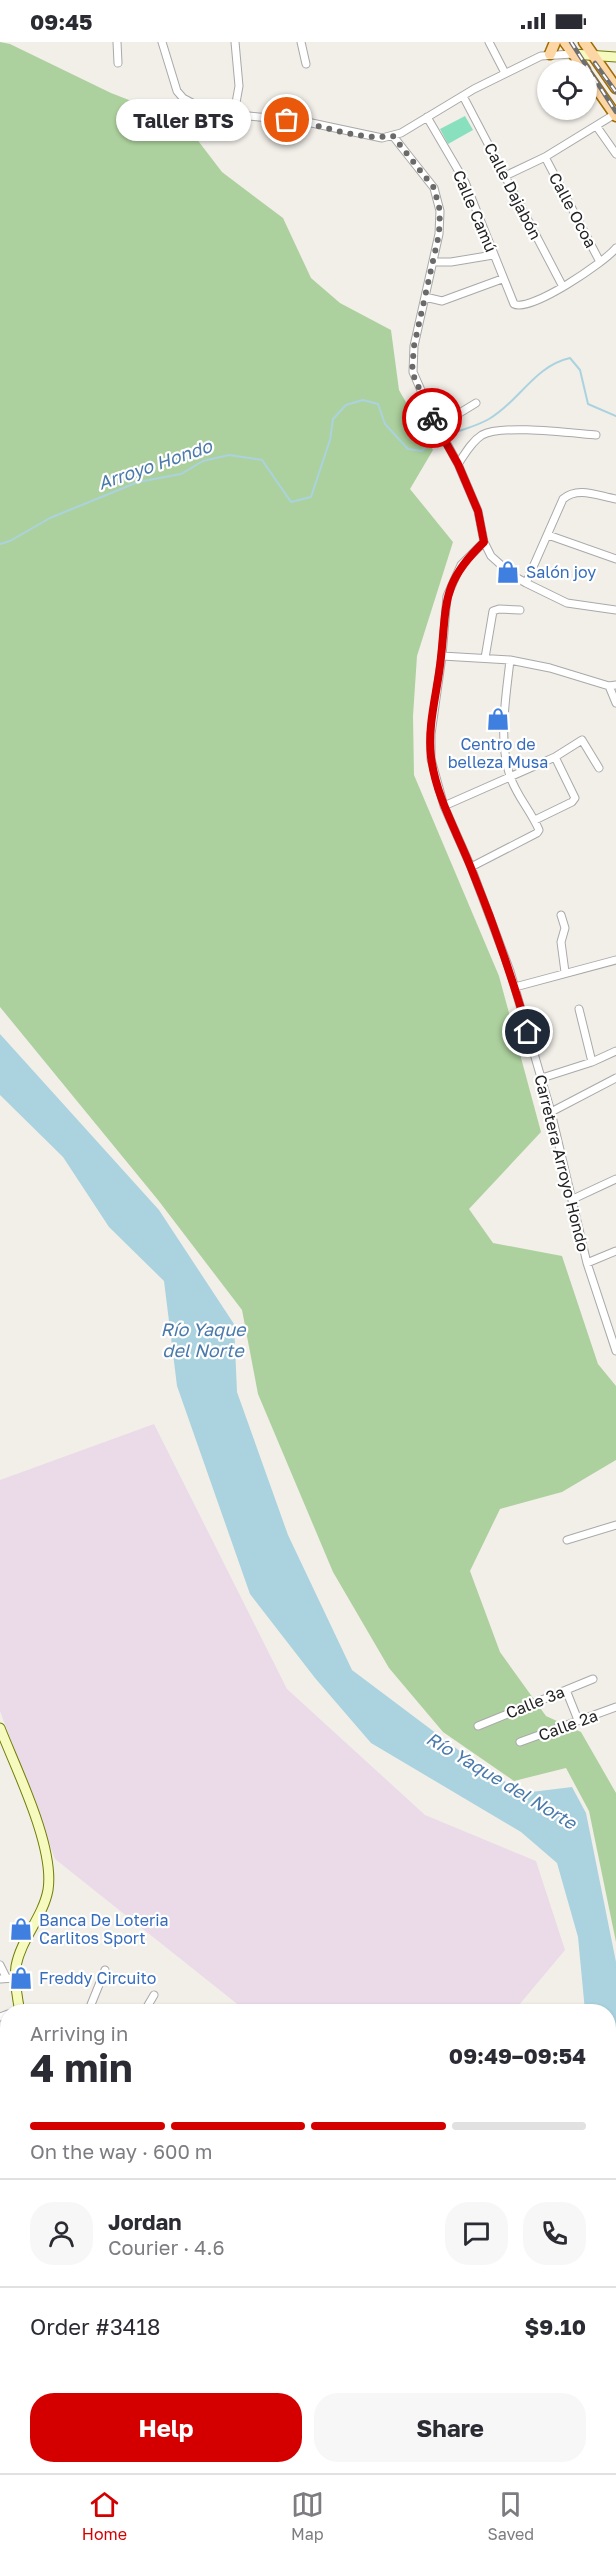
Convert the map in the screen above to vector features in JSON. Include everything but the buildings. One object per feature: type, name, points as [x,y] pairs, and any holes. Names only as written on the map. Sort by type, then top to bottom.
[{"type":"main road","points":[[550,54],[555,42]]},
{"type":"main road","points":[[565,42],[577,60]]},
{"type":"main road","points":[[584,42],[616,87]]},
{"type":"main road","points":[[573,54],[616,57]]},
{"type":"main road","points":[[597,88],[616,115]]},
{"type":"main road","points":[[0,1728],[42,1839],[49,1867],[44,1904],[7,1978],[16,2004]]},
{"type":"street","points":[[117,42],[118,63]]},
{"type":"street","points":[[162,42],[180,95],[194,104],[234,114],[307,122],[370,136],[393,136],[506,73],[550,54],[573,54]]},
{"type":"street","points":[[234,114],[240,86],[235,42]]},
{"type":"street","points":[[301,42],[306,64]]},
{"type":"street","points":[[489,42],[506,73]]},
{"type":"street","name":"Calle Dajabón","points":[[463,96],[563,287]]},
{"type":"street","points":[[505,176],[545,157],[616,115]]},
{"type":"street","name":"Calle Camú","points":[[427,117],[465,182],[502,279],[514,304],[519,306],[563,287]]},
{"type":"street","points":[[597,127],[616,154]]},
{"type":"street","points":[[393,136],[434,188],[440,211],[439,234],[414,346],[412,372],[432,417],[458,464],[478,511],[484,542],[491,556],[526,584],[567,603],[616,610]]},
{"type":"street","name":"Calle Ocoa","points":[[545,157],[600,262]]},
{"type":"street","points":[[563,287],[616,248]]},
{"type":"street","points":[[433,262],[450,262],[494,255]]},
{"type":"street","points":[[425,297],[442,301],[502,279]]},
{"type":"street","points":[[432,417],[453,417],[476,403]]},
{"type":"street","points":[[458,464],[472,444],[484,434],[524,429],[596,435]]},
{"type":"street","points":[[526,584],[563,500],[570,494],[580,492],[616,499]]},
{"type":"street","points":[[548,536],[616,559]]},
{"type":"street","name":"Carretera Arroyo Hondo","points":[[484,542],[462,565],[447,596],[430,746],[431,759],[444,806],[471,867],[515,987],[551,1112],[587,1263],[616,1352]]},
{"type":"street","points":[[485,658],[493,611],[520,610]]},
{"type":"street","points":[[442,656],[510,660],[612,685],[616,704]]},
{"type":"street","points":[[471,867],[539,830],[510,777],[503,722],[510,660]]},
{"type":"street","points":[[444,806],[555,758],[582,740],[599,768]]},
{"type":"street","points":[[535,820],[572,802],[574,798],[555,758]]},
{"type":"street","points":[[561,915],[565,928],[561,942],[565,972]]},
{"type":"street","points":[[515,987],[616,960]]},
{"type":"street","points":[[579,1009],[592,1062]]},
{"type":"street","points":[[542,1078],[592,1062],[616,1051]]},
{"type":"street","points":[[551,1112],[616,1078]]},
{"type":"street","points":[[573,1199],[616,1179]]},
{"type":"street","points":[[587,1263],[616,1251]]},
{"type":"street","points":[[567,1540],[616,1525]]},
{"type":"street","name":"Calle 3ª","points":[[478,1726],[593,1679]]},
{"type":"street","points":[[566,1690],[579,1720]]},
{"type":"street","name":"Calle 2ª","points":[[519,1742],[616,1707]]},
{"type":"street","points":[[0,1965],[7,1978]]},
{"type":"street","points":[[91,2004],[105,1970]]},
{"type":"street","points":[[149,2004],[154,1995]]},
{"type":"shaded area","points":[[154,1424],[287,1689],[425,1815],[536,1861],[565,1950],[520,2004],[237,2004],[55,1859],[0,1711],[0,1480]]},
{"type":"green space","points":[[0,42],[10,44],[111,93],[183,121],[222,172],[283,218],[311,278],[340,303],[391,330],[399,390],[433,450],[410,489],[453,542],[417,656],[413,716],[414,775],[499,976],[541,1132],[469,1209],[493,1243],[562,1256],[598,1364],[616,1386],[616,1460],[562,1492],[500,1509],[470,1571],[500,1652],[546,1716],[581,1732],[616,1793],[616,1942],[589,1811],[566,1768],[514,1781],[443,1732],[389,1668],[333,1572],[258,1394],[242,1310],[158,1200],[0,1007]]},
{"type":"green space","points":[[465,116],[473,130],[448,144],[440,129]]},
{"type":"water","name":"Río Yaque del Norte","points":[[0,1034],[159,1210],[234,1324],[237,1392],[288,1535],[352,1670],[473,1761],[523,1793],[572,1787],[586,1813],[616,1962],[616,2004],[584,2004],[578,1937],[557,1863],[521,1832],[371,1743],[315,1678],[250,1594],[177,1386],[164,1281],[109,1227],[63,1157],[0,1095]]},
{"type":"waterway","name":"Arroyo Hondo","points":[[0,544],[10,541],[50,518],[138,482],[181,474],[203,461],[229,455],[262,460],[291,502],[311,497],[330,440],[333,419],[346,405],[363,400],[378,404],[385,424],[408,449],[422,451],[445,436],[489,419],[500,412],[536,376],[557,362],[570,358],[580,370],[588,404],[616,416]]},
{"type":"railway","points":[[571,42],[616,112]]},
{"type":"railway","points":[[597,66],[616,92]]},
{"type":"way so far","points":[[287,120],[382,138],[393,136],[434,188],[440,211],[439,234],[414,346],[412,372],[432,418]]},
{"type":"place","name":"Taller BTS","points":[[287,120]]},
{"type":"place","name":"Salón joy","points":[[508,572]]},
{"type":"place","name":"Centro de belleza Musa","points":[[498,719]]},
{"type":"place","name":"Banca De Loteria Carlitos Sport","points":[[21,1929]]},
{"type":"place","name":"Freddy Circuito","points":[[21,1978]]},
{"type":"route","points":[[432,418],[458,464],[478,511],[484,542],[455,575],[447,596],[442,656],[431,734],[431,759],[444,806],[471,867],[510,971],[528,1032]]}]
